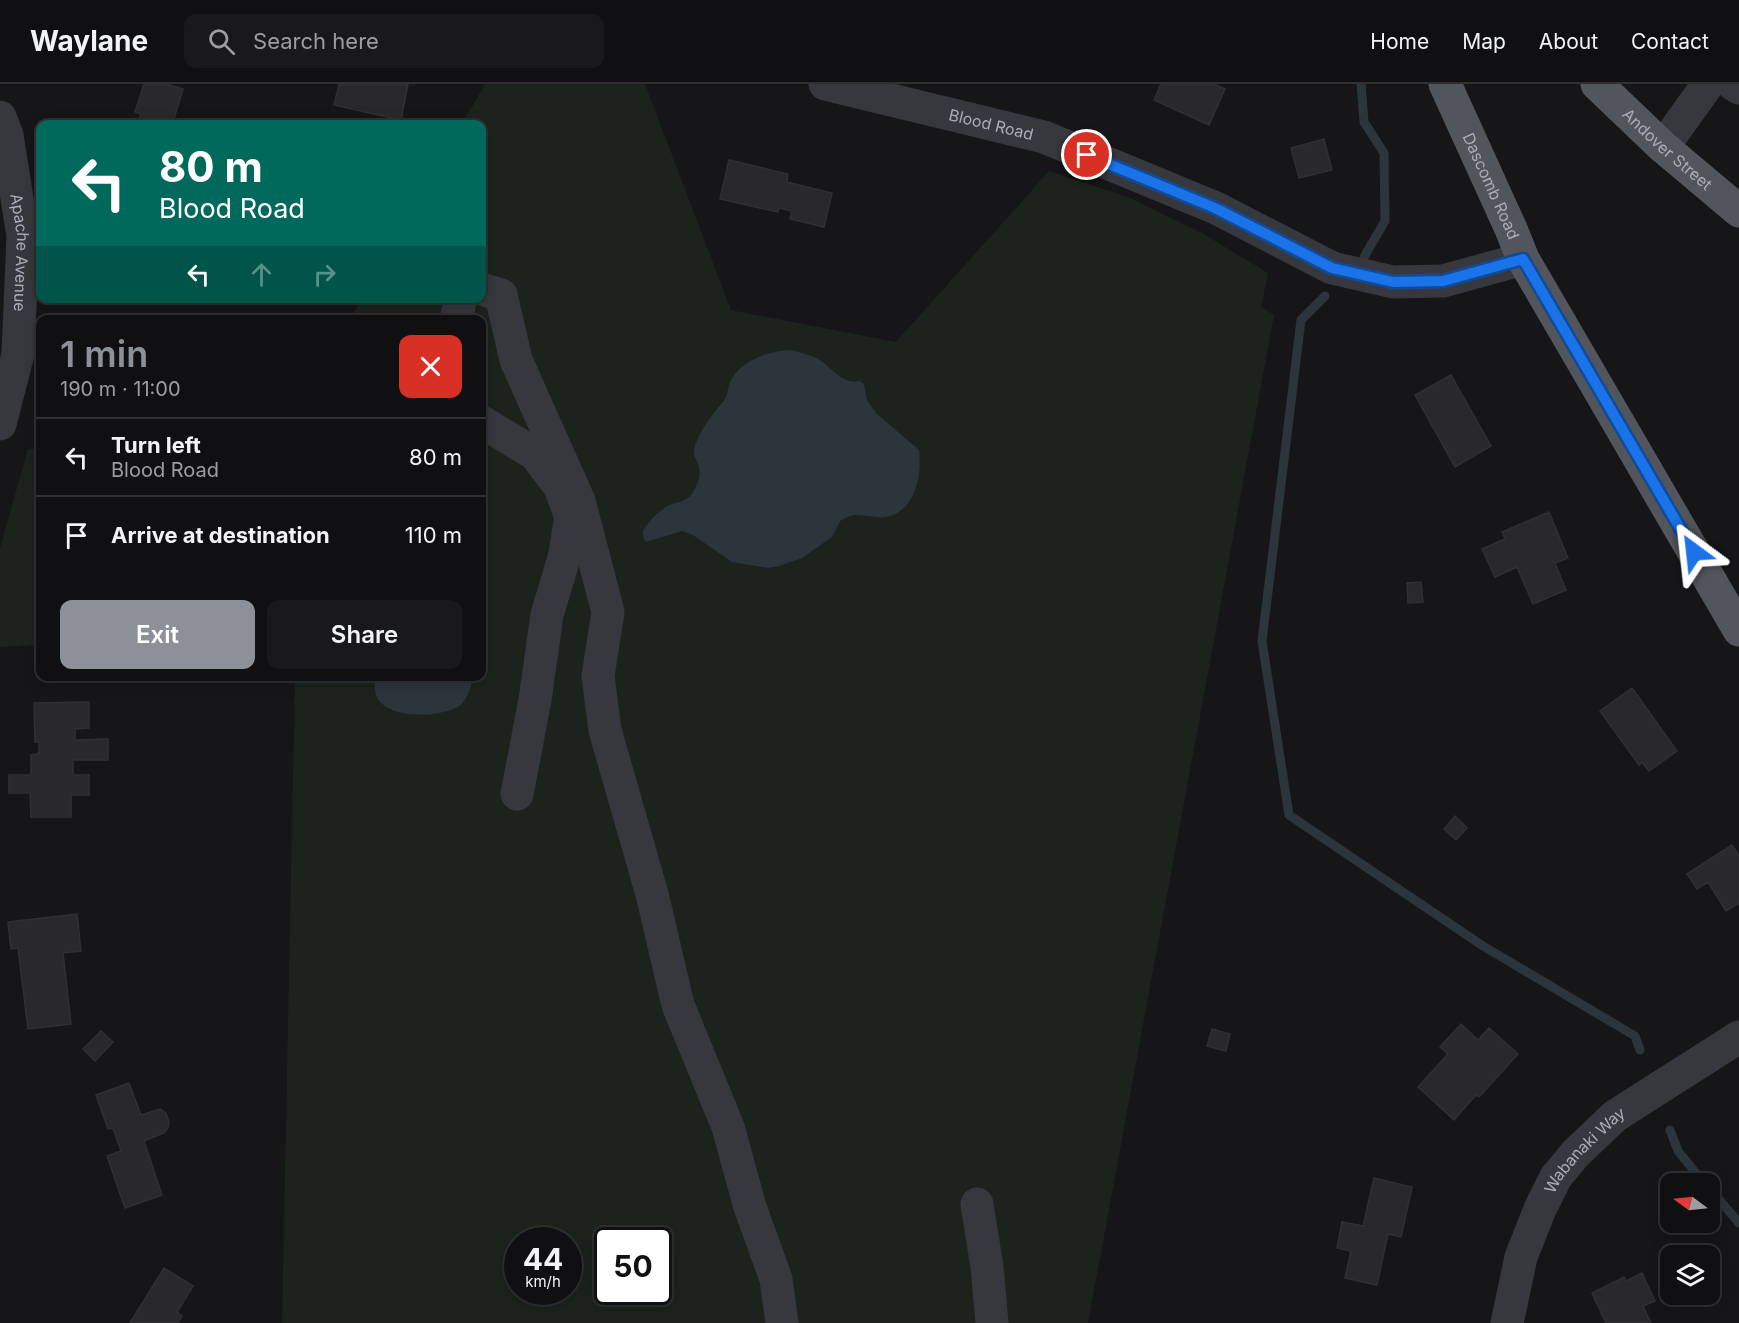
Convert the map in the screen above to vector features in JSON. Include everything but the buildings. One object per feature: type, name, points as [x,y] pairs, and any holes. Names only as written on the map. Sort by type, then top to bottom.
[{"type":"main road","name":"Dascomb Road","points":[[1445,84],[1523,259],[1739,630]]},
{"type":"main road","name":"Andover Street","points":[[1597,84],[1663,147],[1739,211]]},
{"type":"street","name":"Blood Road","points":[[825,84],[1044,137],[1215,208],[1332,268],[1393,282],[1443,281],[1523,259]]},
{"type":"street","points":[[1663,147],[1708,84]]},
{"type":"street","points":[[1733,84],[1739,88]]},
{"type":"street","name":"Apache Avenue","points":[[0,117],[7,135],[23,236],[18,354],[0,424]]},
{"type":"street","points":[[486,289],[501,295],[516,360],[579,501],[608,612],[598,676],[605,730],[652,894],[678,1005],[728,1127],[750,1207],[776,1279],[782,1323]]},
{"type":"street","points":[[486,424],[535,454],[560,487],[572,517],[564,558],[547,615],[517,794]]},
{"type":"street","name":"Wabanaki Way","points":[[1507,1323],[1521,1257],[1540,1209],[1556,1177],[1576,1153],[1615,1116],[1739,1037]]},
{"type":"street","points":[[977,1204],[987,1267],[992,1323]]},
{"type":"shaded area","points":[[485,84],[645,84],[731,310],[896,342],[1049,171],[1128,197],[1202,233],[1268,273],[1261,307],[1274,315],[1088,1323],[282,1323],[295,681],[486,681],[486,315],[352,315],[360,303],[486,303],[486,120],[464,120]]},
{"type":"shaded area","points":[[790,350],[818,359],[848,381],[860,381],[864,384],[867,400],[877,414],[919,450],[918,480],[911,499],[905,507],[887,517],[854,515],[840,521],[832,537],[802,558],[768,568],[732,562],[693,535],[682,531],[646,542],[643,530],[651,520],[666,507],[691,496],[695,489],[700,474],[694,454],[697,440],[714,412],[725,400],[733,377],[754,359]]},
{"type":"shaded area","points":[[28,449],[36,449],[36,645],[0,647],[0,548]]},
{"type":"shaded area","points":[[375,681],[472,681],[469,693],[459,706],[440,713],[427,714],[401,713],[390,709],[381,703],[375,693]]},
{"type":"waterway","points":[[1361,84],[1364,122],[1384,153],[1385,221],[1364,257]]},
{"type":"waterway","points":[[1325,296],[1301,320],[1262,641],[1289,815],[1483,946],[1635,1036],[1640,1050]]},
{"type":"waterway","points":[[1670,1130],[1678,1151],[1696,1173]]},
{"type":"waterway","points":[[1720,1201],[1739,1223]]},
{"type":"route","points":[[1087,155],[1215,208],[1332,268],[1393,282],[1443,281],[1523,259],[1694,552]]}]
